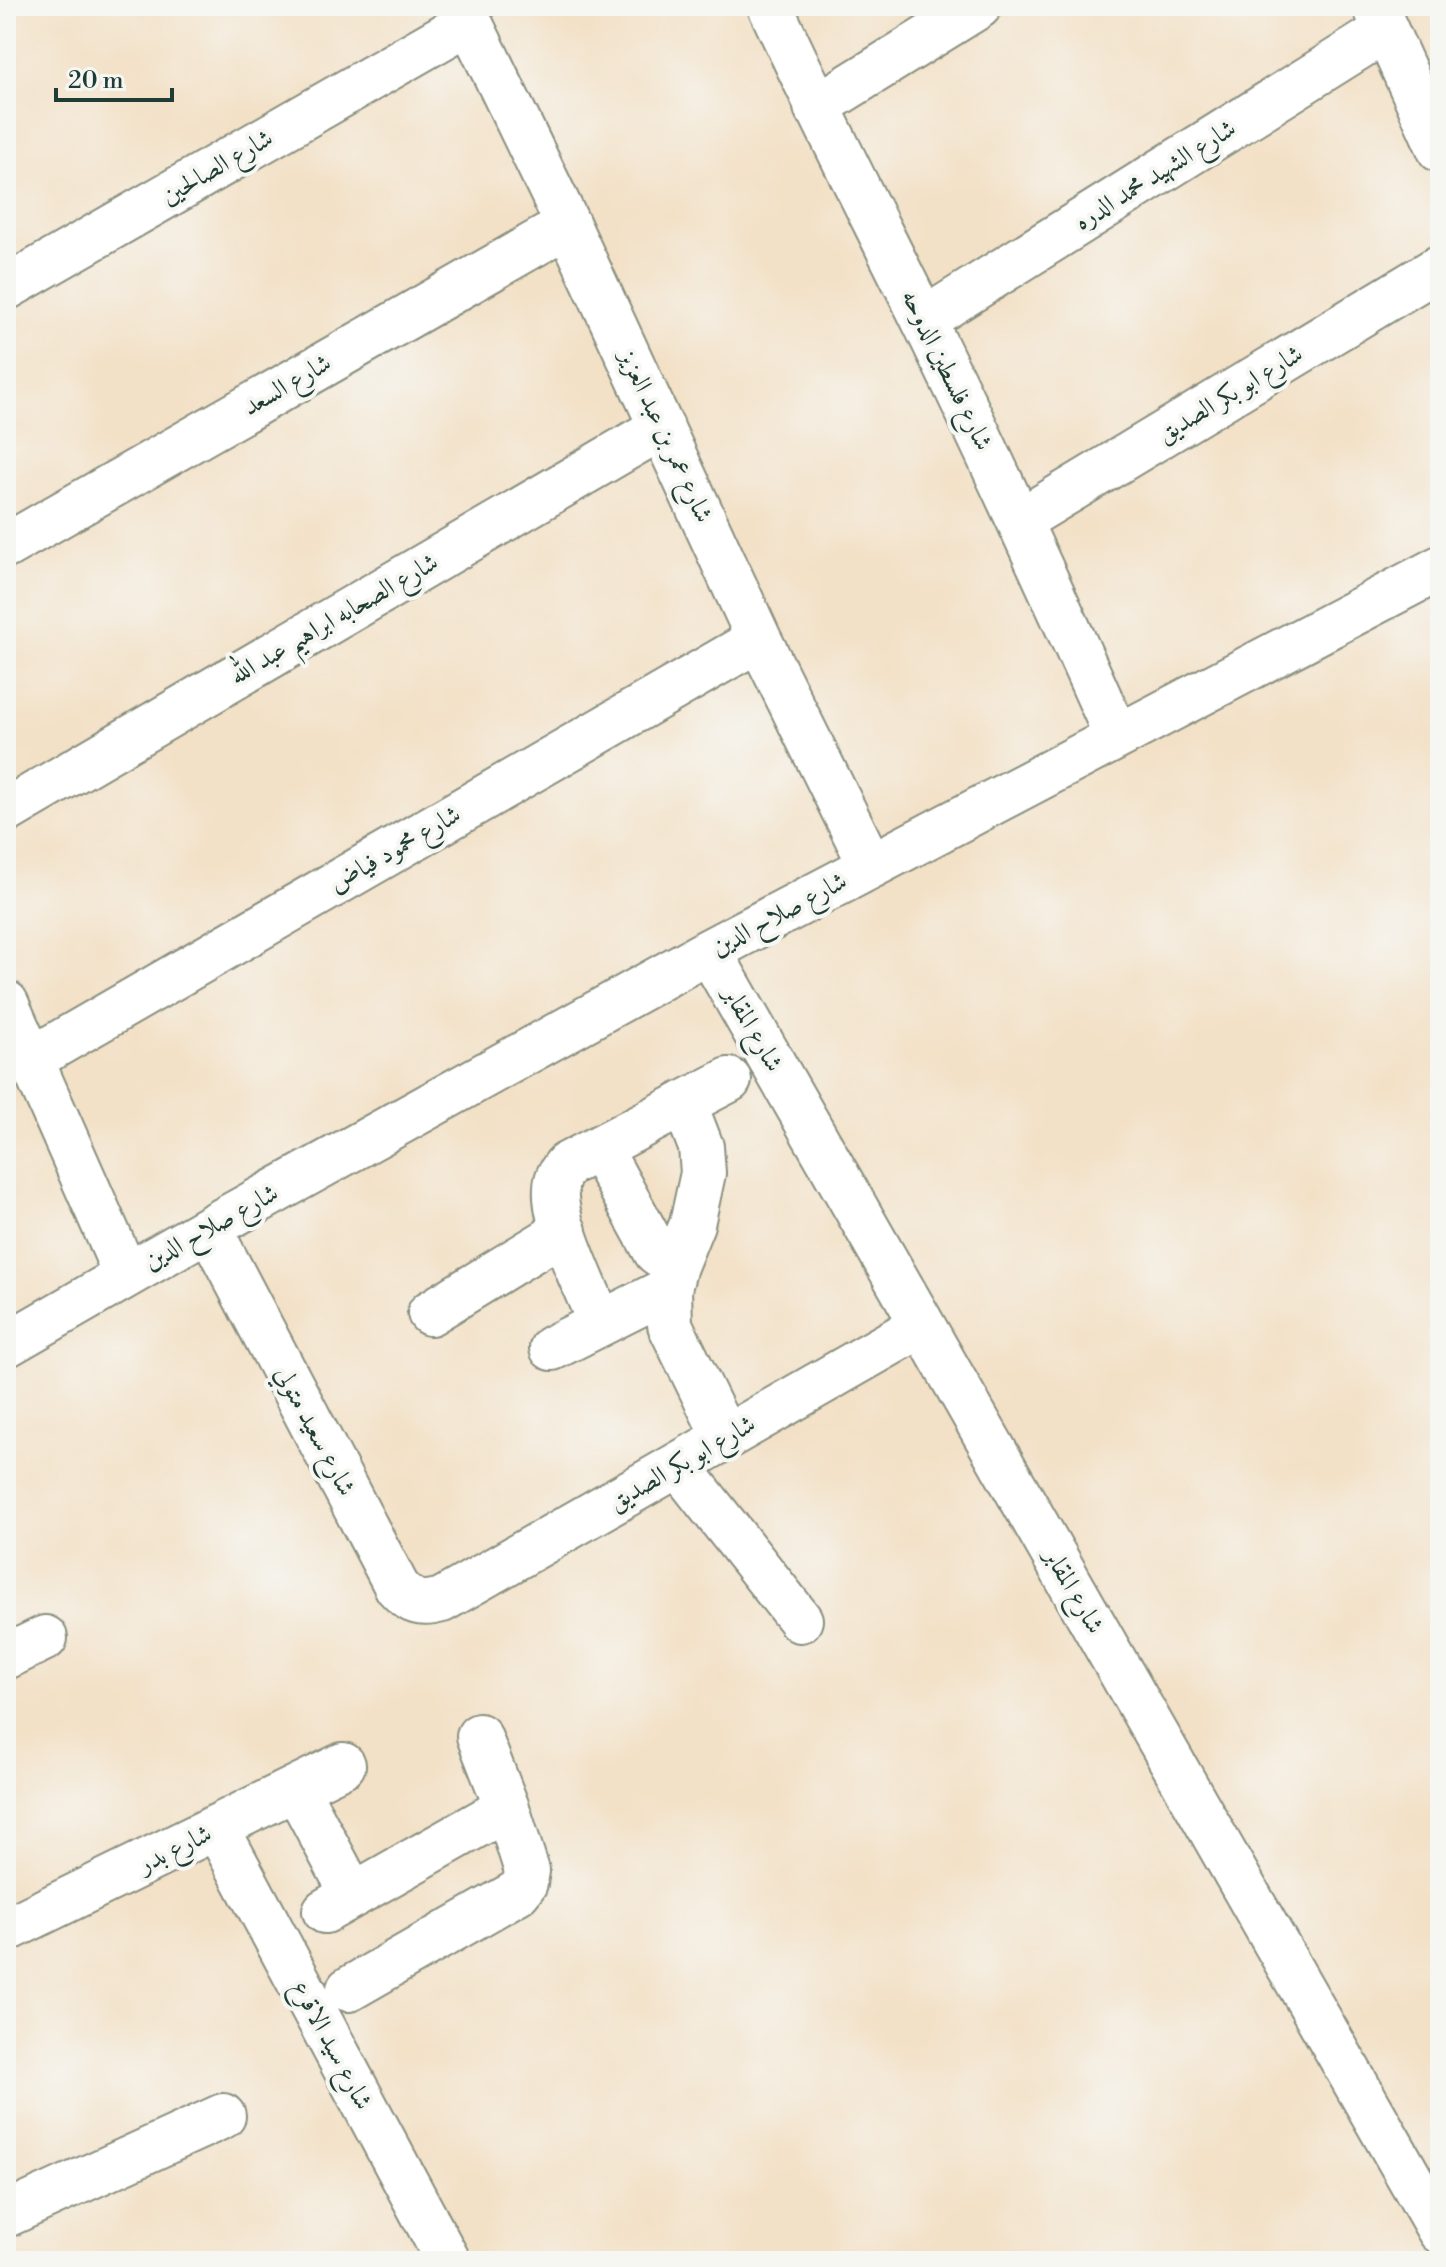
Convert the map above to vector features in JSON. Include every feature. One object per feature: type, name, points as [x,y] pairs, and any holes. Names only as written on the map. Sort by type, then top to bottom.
[{"type":"street","name":"شارع فلسطين الدوحه","points":[[770,6],[816,107],[1021,520],[1117,737]]},
{"type":"street","points":[[816,107],[979,6]]},
{"type":"street","name":"شارع عمر بن عبد العزيز","points":[[466,14],[568,225],[759,639],[871,866]]},
{"type":"street","name":"شارع الصالحين","points":[[6,288],[466,14]]},
{"type":"street","points":[[1380,18],[1440,150]]},
{"type":"street","name":"شارع الشهيد محمد الدره","points":[[924,320],[1380,18]]},
{"type":"street","name":"شارع السعد","points":[[6,546],[568,225]]},
{"type":"street","name":"شارع ابو بكر الصديق","points":[[1021,520],[1440,267]]},
{"type":"street","name":"شارع الصحابه ابراهيم عبد الله","points":[[6,811],[662,427]]},
{"type":"street","name":"شارع صلاح الدين","points":[[126,1275],[709,951],[1440,568]]},
{"type":"street","name":"شارع محمود فياض","points":[[30,1060],[759,639]]},
{"type":"street","name":"شارع المقابر","points":[[709,951],[1440,2231]]},
{"type":"street","points":[[6,1003],[126,1275],[6,1345]]},
{"type":"street","points":[[600,1323],[564,1231],[556,1188],[558,1176],[566,1165],[729,1080]]},
{"type":"street","points":[[684,1103],[701,1147],[703,1173],[692,1224],[672,1278],[670,1325],[725,1438]]},
{"type":"street","points":[[599,1148],[672,1278]]},
{"type":"street","name":"شارع سعيد متولي","points":[[209,1228],[397,1587],[408,1600],[425,1605],[442,1600]]},
{"type":"street","points":[[430,1313],[564,1231]]},
{"type":"street","points":[[552,1348],[600,1323],[672,1278]]},
{"type":"street","name":"شارع ابو بكر الصديق","points":[[442,1600],[922,1325]]},
{"type":"street","points":[[678,1465],[800,1620]]},
{"type":"street","points":[[6,1657],[45,1638]]},
{"type":"street","points":[[349,1989],[518,1892],[525,1883],[527,1871],[479,1736]]},
{"type":"street","name":"شارع بدر","points":[[6,1930],[343,1765]]},
{"type":"street","points":[[296,1788],[339,1903],[507,1808]]},
{"type":"street","name":"شارع سيد الاقرع","points":[[217,1828],[448,2261]]},
{"type":"street","points":[[6,2215],[223,2116]]}]
